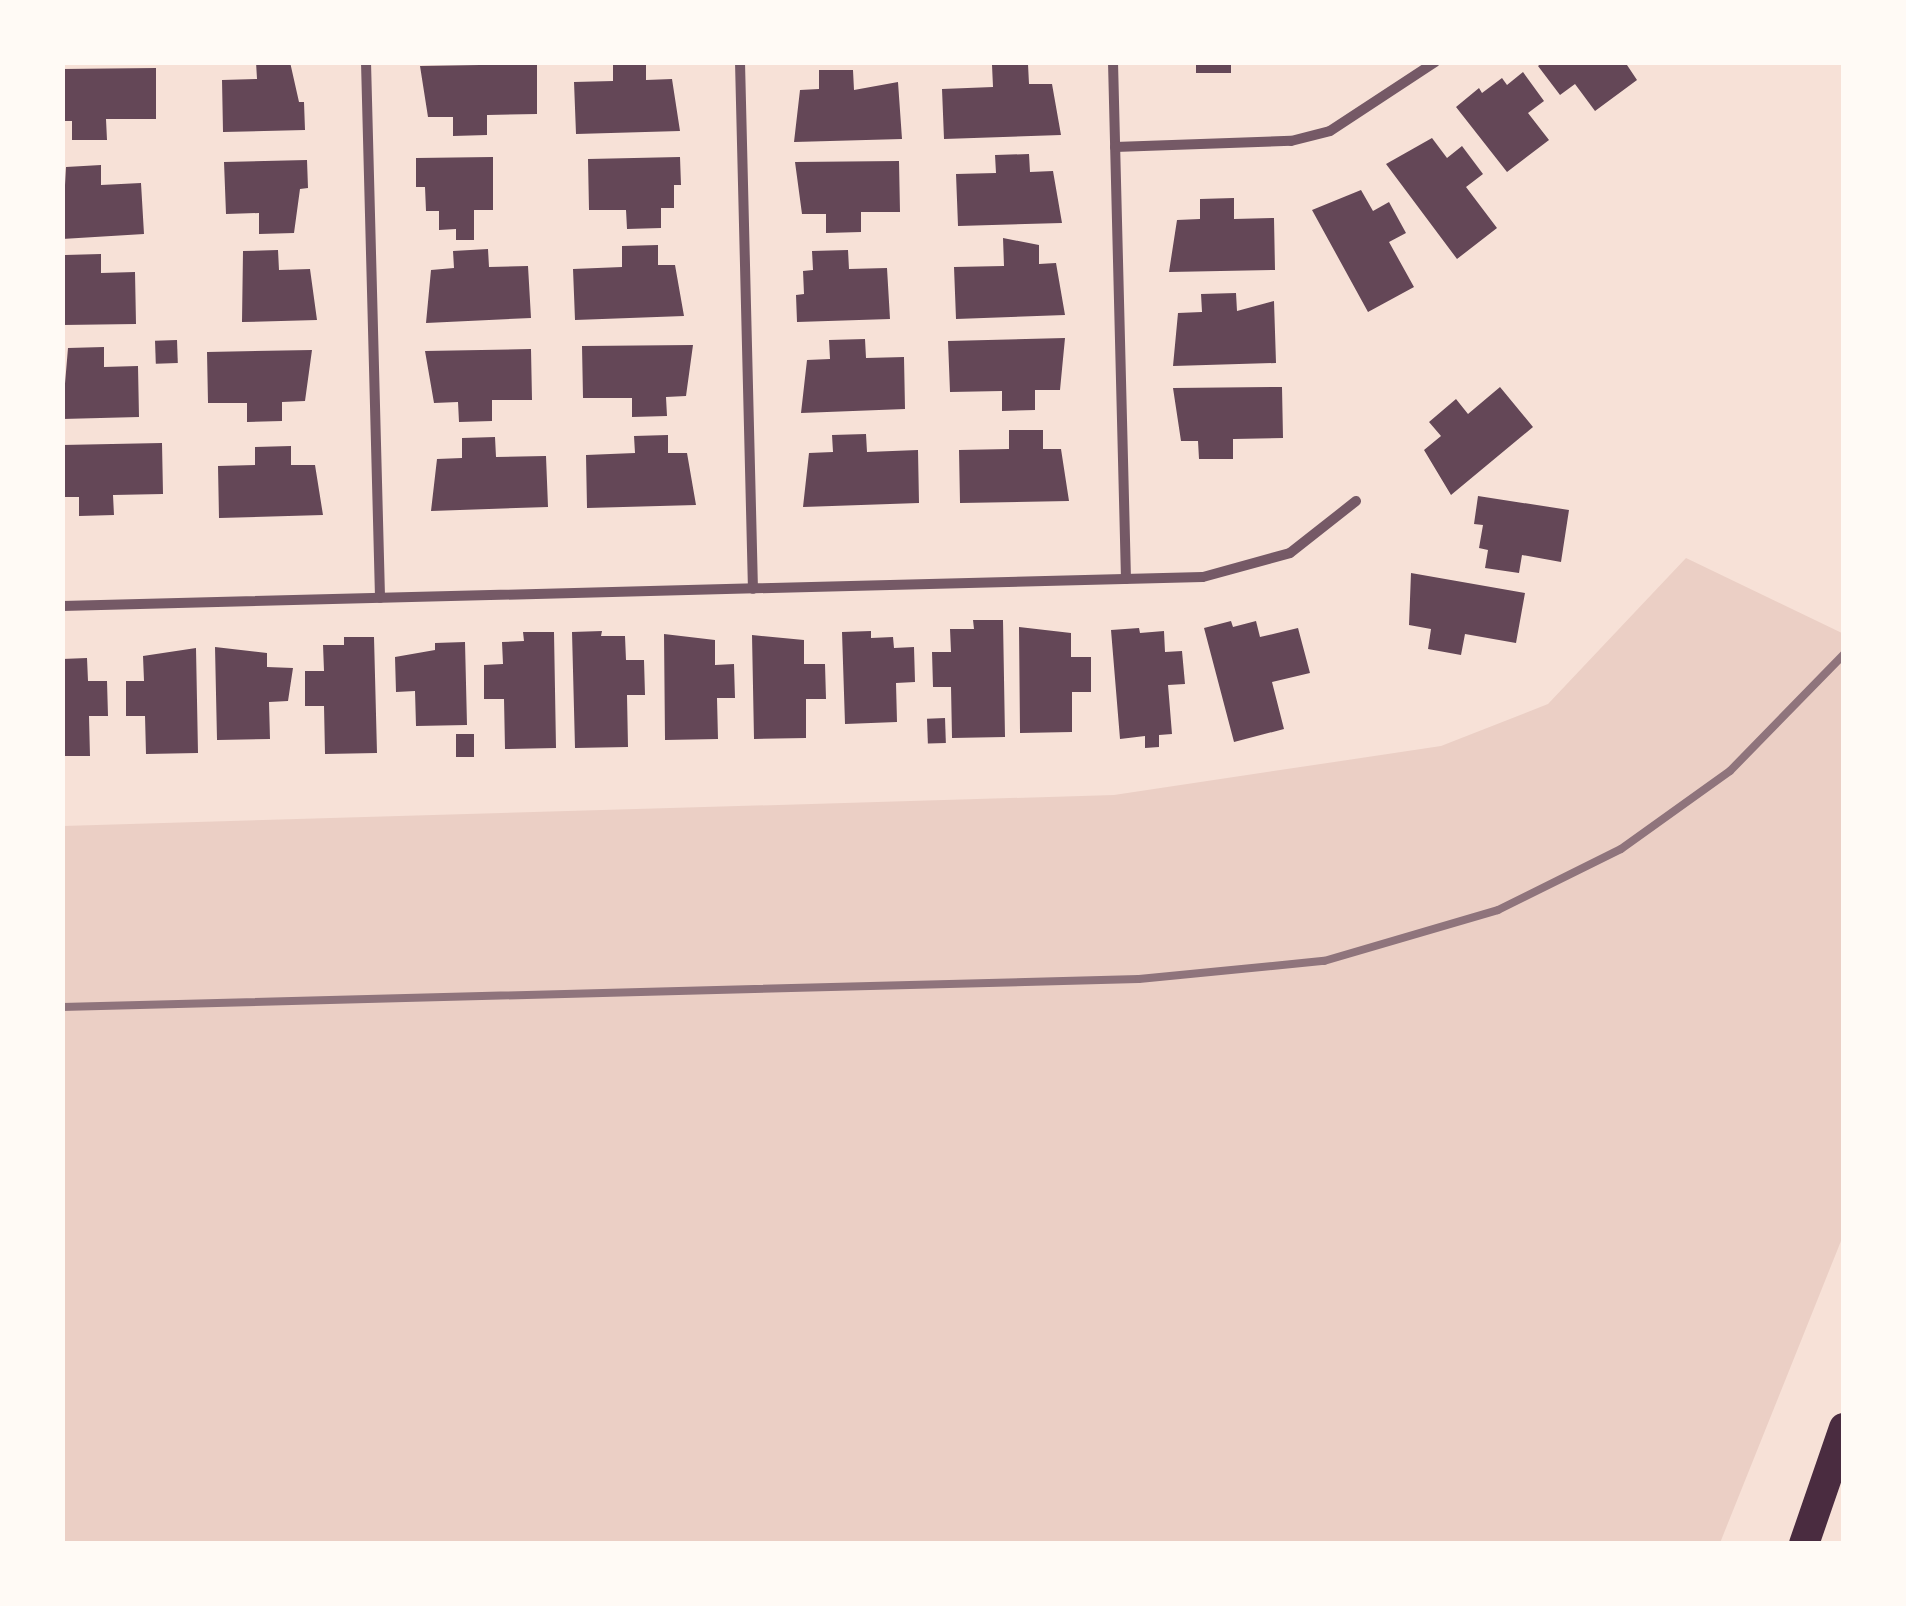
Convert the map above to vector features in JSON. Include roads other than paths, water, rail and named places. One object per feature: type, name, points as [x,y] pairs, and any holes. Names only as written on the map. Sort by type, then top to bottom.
[{"type":"highway","points":[[1804,1544],[1844,1428]]},
{"type":"street","points":[[366,62],[380,598]]},
{"type":"street","points":[[740,62],[753,588]]},
{"type":"street","points":[[1113,62],[1126,579]]},
{"type":"street","points":[[1116,147],[1317,135],[1368,111],[1435,62]]},
{"type":"street","points":[[62,606],[1203,577],[1290,553],[1356,501]]},
{"type":"railway","points":[[62,1007],[1139,979],[1324,961],[1498,910],[1621,849],[1730,771],[1844,654]]}]
